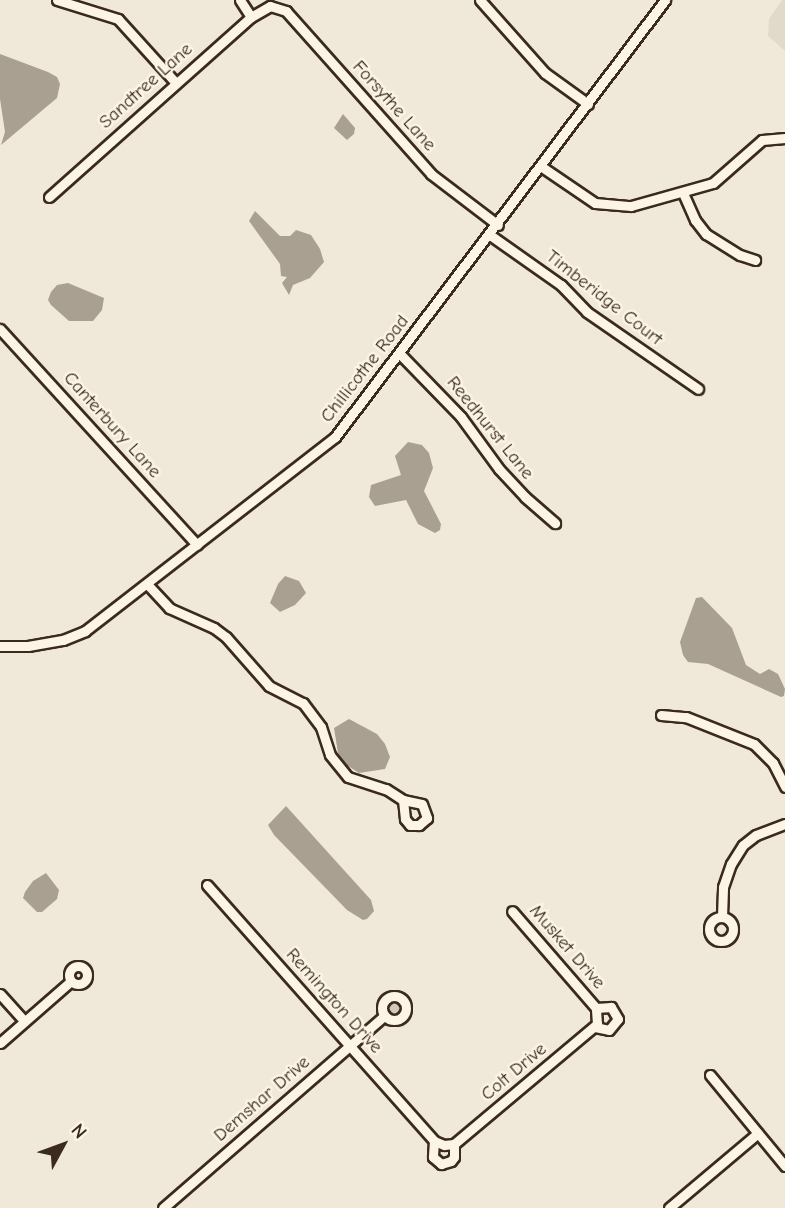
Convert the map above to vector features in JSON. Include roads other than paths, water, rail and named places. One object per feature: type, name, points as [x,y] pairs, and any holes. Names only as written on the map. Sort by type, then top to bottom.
[{"type":"street","points":[[57,0],[118,19],[176,83]]},
{"type":"street","points":[[240,0],[251,17]]},
{"type":"street","points":[[480,0],[545,73],[588,104]]},
{"type":"street","name":"Chillicothe Road","points":[[0,646],[28,646],[63,640],[85,631],[335,437],[542,167],[665,0]]},
{"type":"street","name":"Sandtree Lane","points":[[49,197],[269,3]]},
{"type":"street","name":"Forsythe Lane","points":[[269,3],[286,10],[432,174],[498,225]]},
{"type":"street","points":[[542,167],[582,197],[611,207],[631,206],[713,183],[762,141],[785,138]]},
{"type":"street","points":[[683,193],[695,220],[706,234],[740,255],[755,260]]},
{"type":"street","name":"Timberidge Court","points":[[489,235],[561,285],[587,312],[698,389]]},
{"type":"street","name":"Canterbury Lane","points":[[0,329],[197,545]]},
{"type":"street","name":"Reedhurst Lane","points":[[400,354],[461,417],[499,469],[530,503],[555,523]]},
{"type":"street","points":[[147,584],[169,608],[214,628],[226,637],[269,686],[303,704],[321,727],[330,755],[348,777],[386,789],[403,800]]},
{"type":"street","points":[[661,715],[686,717],[754,744],[773,763],[785,788]]},
{"type":"street","points":[[722,917],[723,887],[731,864],[743,845],[756,835],[785,824]]},
{"type":"street","name":"Remington Drive","points":[[207,885],[434,1141]]},
{"type":"street","name":"Musket Drive","points":[[512,911],[596,1008]]},
{"type":"street","points":[[0,1043],[71,981]]},
{"type":"street","points":[[0,994],[24,1021]]},
{"type":"street","name":"Colt Drive","points":[[434,1141],[433,1157],[441,1164],[451,1161],[454,1157],[454,1144],[595,1027],[609,1030],[618,1019],[611,1007],[596,1008]]},
{"type":"street","points":[[595,1027],[598,1020],[596,1008]]},
{"type":"street","name":"Demshar Drive","points":[[163,1208],[384,1016]]},
{"type":"street","points":[[710,1075],[785,1166]]},
{"type":"street","points":[[669,1208],[758,1133]]},
{"type":"street","points":[[434,1141],[444,1145],[454,1144]]}]
